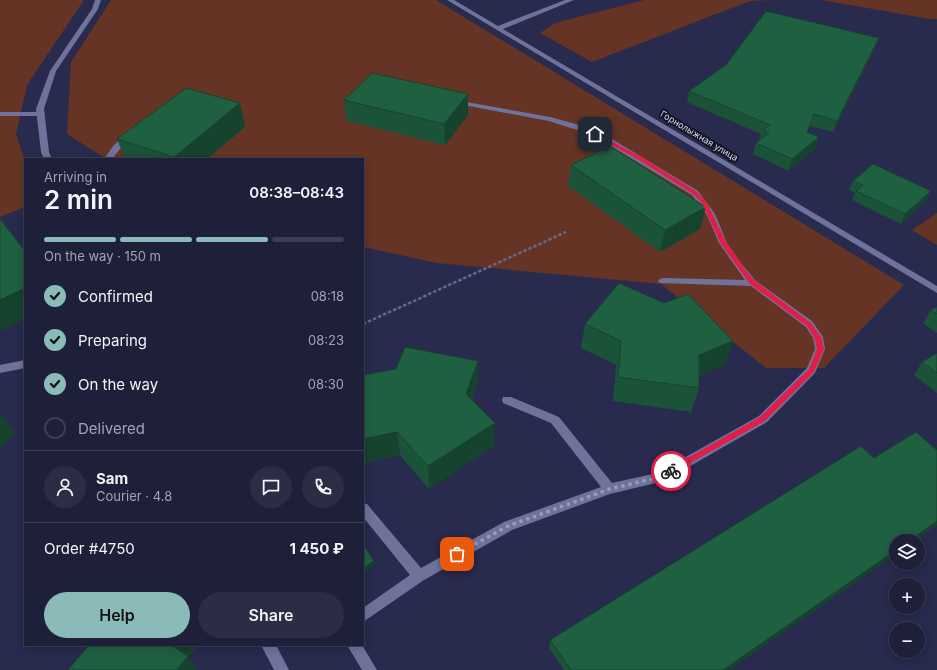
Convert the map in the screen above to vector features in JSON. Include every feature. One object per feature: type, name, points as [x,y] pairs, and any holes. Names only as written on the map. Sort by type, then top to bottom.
[{"type":"street","points":[[48,158],[45,152],[40,109],[53,70],[96,8],[98,0]]},
{"type":"street","name":"Горнолыжная улица","points":[[450,0],[937,290]]},
{"type":"street","points":[[499,28],[571,0]]},
{"type":"street","points":[[364,615],[418,576],[508,526],[610,489],[660,477],[763,419],[811,370],[820,349],[818,337],[809,324],[752,282],[736,264],[723,243],[704,203],[695,193],[658,169],[609,141],[580,128],[550,119],[469,104]]},
{"type":"street","points":[[0,114],[41,114]]},
{"type":"street","points":[[109,158],[117,147],[133,133]]},
{"type":"street","points":[[663,280],[752,282]]},
{"type":"street","points":[[0,369],[24,364]]},
{"type":"street","points":[[507,400],[555,420],[610,489]]},
{"type":"street","points":[[364,509],[418,576]]},
{"type":"street","points":[[269,646],[282,670]]},
{"type":"street","points":[[355,646],[369,670]]},
{"type":"path","points":[[364,324],[566,232]]},
{"type":"shaded area","points":[[0,0],[84,0],[27,85],[16,134],[24,158],[24,207],[0,217]]},
{"type":"shaded area","points":[[111,0],[436,0],[904,285],[824,368],[766,368],[661,284],[437,263],[364,247],[364,158],[104,158],[67,134],[71,62]]},
{"type":"shaded area","points":[[644,0],[771,0],[750,1],[592,62],[540,33],[555,23]]},
{"type":"shaded area","points":[[821,0],[937,0],[937,19],[930,19]]},
{"type":"shaded area","points":[[937,213],[937,245],[912,230]]},
{"type":"building","points":[[766,11],[879,38],[837,121],[814,114],[807,132],[819,137],[792,159],[756,143],[769,133],[763,130],[770,125],[689,91],[726,65]]},
{"type":"building","points":[[372,73],[468,94],[444,124],[344,100]]},
{"type":"building","points":[[186,88],[240,103],[174,157],[117,139]]},
{"type":"building","points":[[610,146],[706,207],[665,230],[571,165]]},
{"type":"building","points":[[873,164],[931,191],[905,214],[856,191],[863,185],[853,181]]},
{"type":"building","points":[[0,219],[24,250],[24,288],[0,300]]},
{"type":"building","points":[[619,283],[664,303],[688,294],[733,341],[699,355],[699,388],[618,377],[621,341],[585,324]]},
{"type":"building","points":[[937,307],[937,314],[931,310]]},
{"type":"building","points":[[405,347],[478,361],[466,394],[495,423],[428,466],[397,432],[364,439],[364,375],[396,369]]},
{"type":"building","points":[[937,353],[937,373],[922,362]]},
{"type":"building","points":[[916,432],[937,450],[937,521],[919,534],[889,534],[889,555],[723,670],[571,670],[550,640],[861,446],[874,458]]},
{"type":"building","points":[[364,546],[374,561],[364,567]]},
{"type":"building","points":[[88,646],[173,646],[188,656],[177,670],[68,670]]},
{"type":"way so far","points":[[457,554],[508,526],[610,489],[660,477],[671,471]]},
{"type":"route","points":[[595,134],[652,165],[695,193],[711,214],[723,243],[736,264],[752,282],[809,324],[818,337],[820,349],[811,370],[763,419],[671,471]]}]
